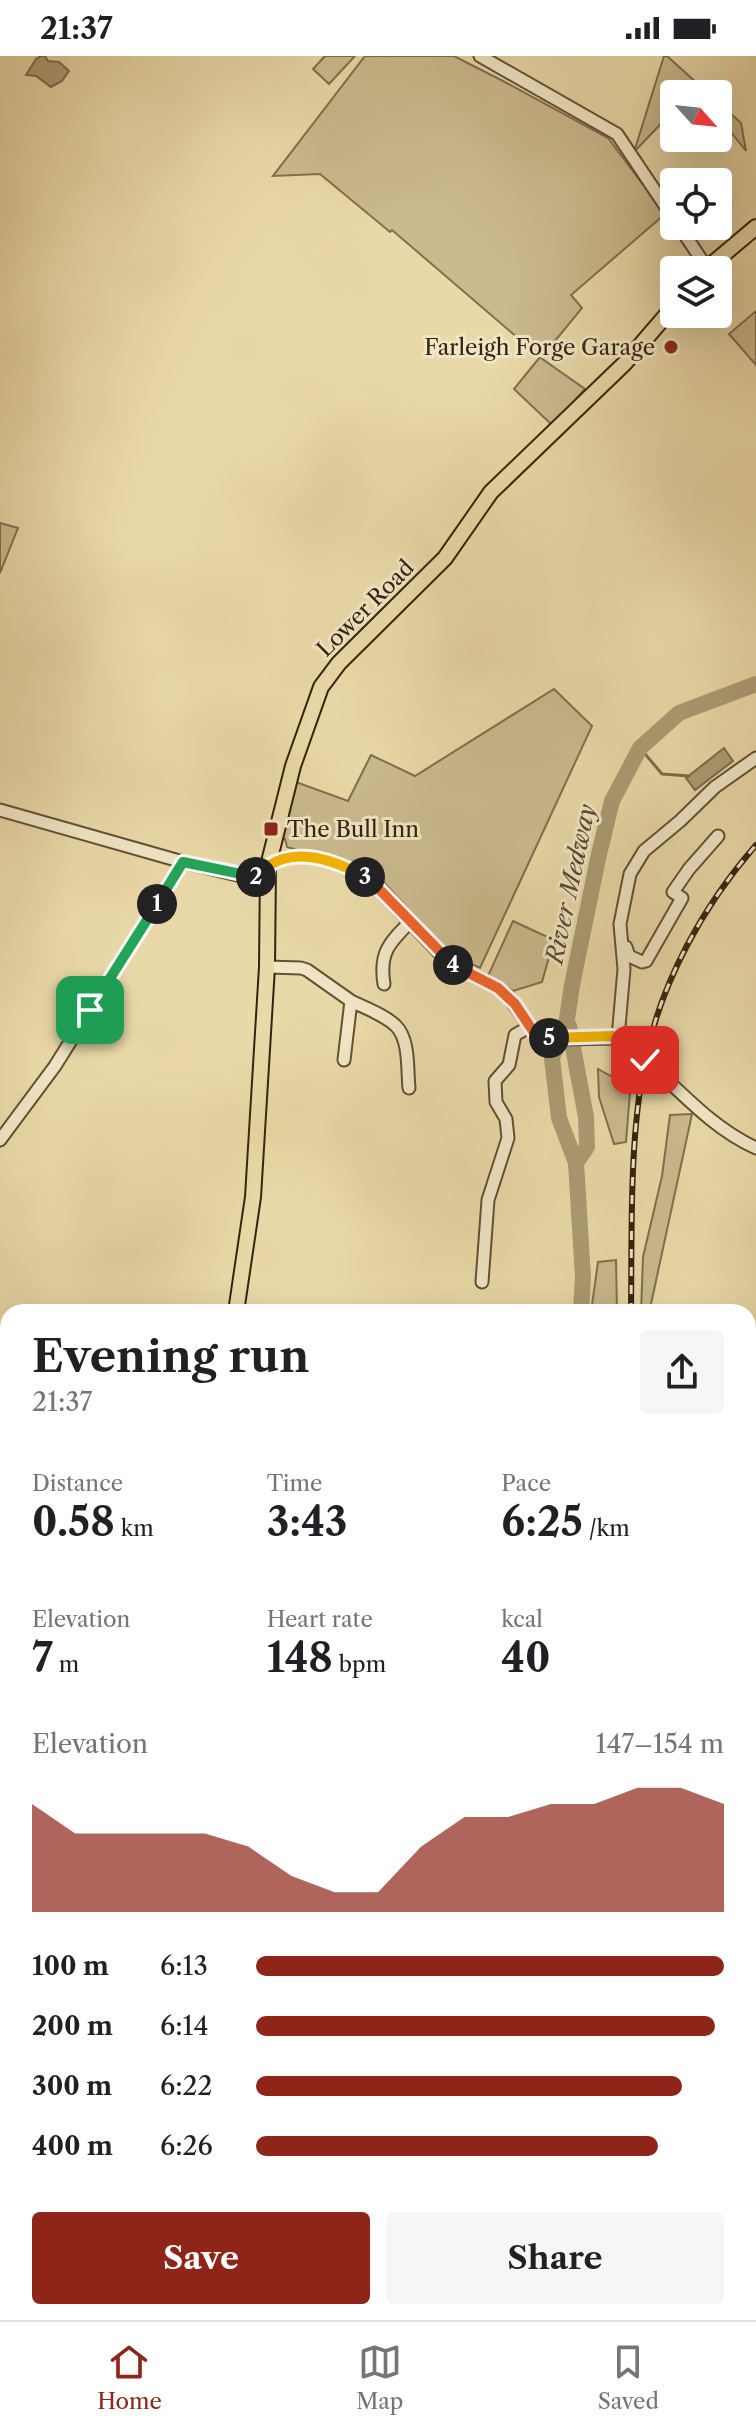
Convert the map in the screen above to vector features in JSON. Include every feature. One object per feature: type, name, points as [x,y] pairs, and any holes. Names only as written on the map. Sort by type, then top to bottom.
[{"type":"main road","points":[[721,256],[756,227]]},
{"type":"main road","name":"Lower Road","points":[[237,1304],[253,1197],[267,967],[268,872],[293,766],[315,700],[327,678],[445,558],[491,492],[625,363],[660,322]]},
{"type":"street","points":[[480,56],[617,134],[660,198]]},
{"type":"street","points":[[618,1038],[624,972],[620,924],[630,874],[644,851],[715,787],[756,758]]},
{"type":"street","points":[[0,810],[237,875],[268,872],[277,860],[294,856],[323,860],[349,869],[376,886],[449,963],[508,996],[538,1038],[618,1038],[700,1112],[729,1134],[756,1148]]},
{"type":"street","points":[[620,924],[627,925],[626,951],[629,956],[646,961],[682,898],[673,892],[718,836]]},
{"type":"street","points":[[274,837],[294,856]]},
{"type":"street","points":[[0,1140],[55,1066],[183,862]]},
{"type":"street","points":[[380,975],[386,950],[410,922]]},
{"type":"street","points":[[267,967],[307,970],[351,1001],[397,1027],[406,1053],[409,1088]]},
{"type":"street","points":[[344,1060],[351,1001]]},
{"type":"street","points":[[482,1282],[488,1200],[508,1138],[506,1119],[496,1102],[495,1081],[509,1065],[515,1035],[532,1031]]},
{"type":"street","points":[[332,1041],[345,1042]]},
{"type":"shaded area","points":[[41,56],[48,61],[59,62],[69,71],[62,81],[51,87],[36,76],[26,75]]},
{"type":"shaded area","points":[[325,56],[355,56],[329,84],[313,69]]},
{"type":"shaded area","points":[[365,56],[454,56],[608,138],[660,207],[660,218],[571,295],[582,308],[541,358],[585,389],[552,425],[514,389],[540,357],[392,230],[390,232],[320,174],[273,176]]},
{"type":"shaded area","points":[[664,56],[667,56],[694,80],[660,80],[660,125],[634,152]]},
{"type":"shaded area","points":[[732,115],[741,123],[746,151],[732,134]]},
{"type":"shaded area","points":[[756,311],[756,365],[729,334]]},
{"type":"shaded area","points":[[0,523],[18,528],[0,573]]},
{"type":"shaded area","points":[[554,689],[592,726],[480,968],[450,954],[375,873],[287,847],[285,839],[282,839],[296,782],[348,801],[371,755],[415,776]]},
{"type":"shaded area","points":[[724,748],[733,761],[695,790],[686,778]]},
{"type":"shaded area","points":[[513,921],[554,940],[542,982],[513,991],[487,978]]},
{"type":"shaded area","points":[[626,1063],[632,1068],[626,1142],[614,1144],[599,1097],[598,1069],[616,1079]]},
{"type":"shaded area","points":[[692,1114],[651,1304],[641,1304],[643,1257],[662,1176],[670,1115]]},
{"type":"shaded area","points":[[616,1260],[617,1304],[592,1304],[598,1262]]},
{"type":"waterway","name":"River Medway","points":[[581,1304],[583,1277],[576,1163],[559,1118],[552,1058],[567,1019],[612,801],[640,748],[679,713],[756,684]]},
{"type":"waterway","points":[[640,748],[662,774],[689,776]]},
{"type":"waterway","name":"River Medway","points":[[569,1026],[586,1117],[587,1147],[576,1163]]},
{"type":"railway","points":[[631,1304],[636,1122],[652,1032],[673,974],[702,919],[756,845]]},
{"type":"place","name":"Farleigh Forge Garage","points":[[671,347]]},
{"type":"place","name":"The Bull Inn","points":[[271,829]]},
{"type":"route","points":[[90,1010],[183,862],[259,878],[268,877],[268,866],[277,860],[294,856],[312,857],[349,869],[376,886],[449,963],[508,996],[538,1038],[613,1036],[645,1060]]}]
